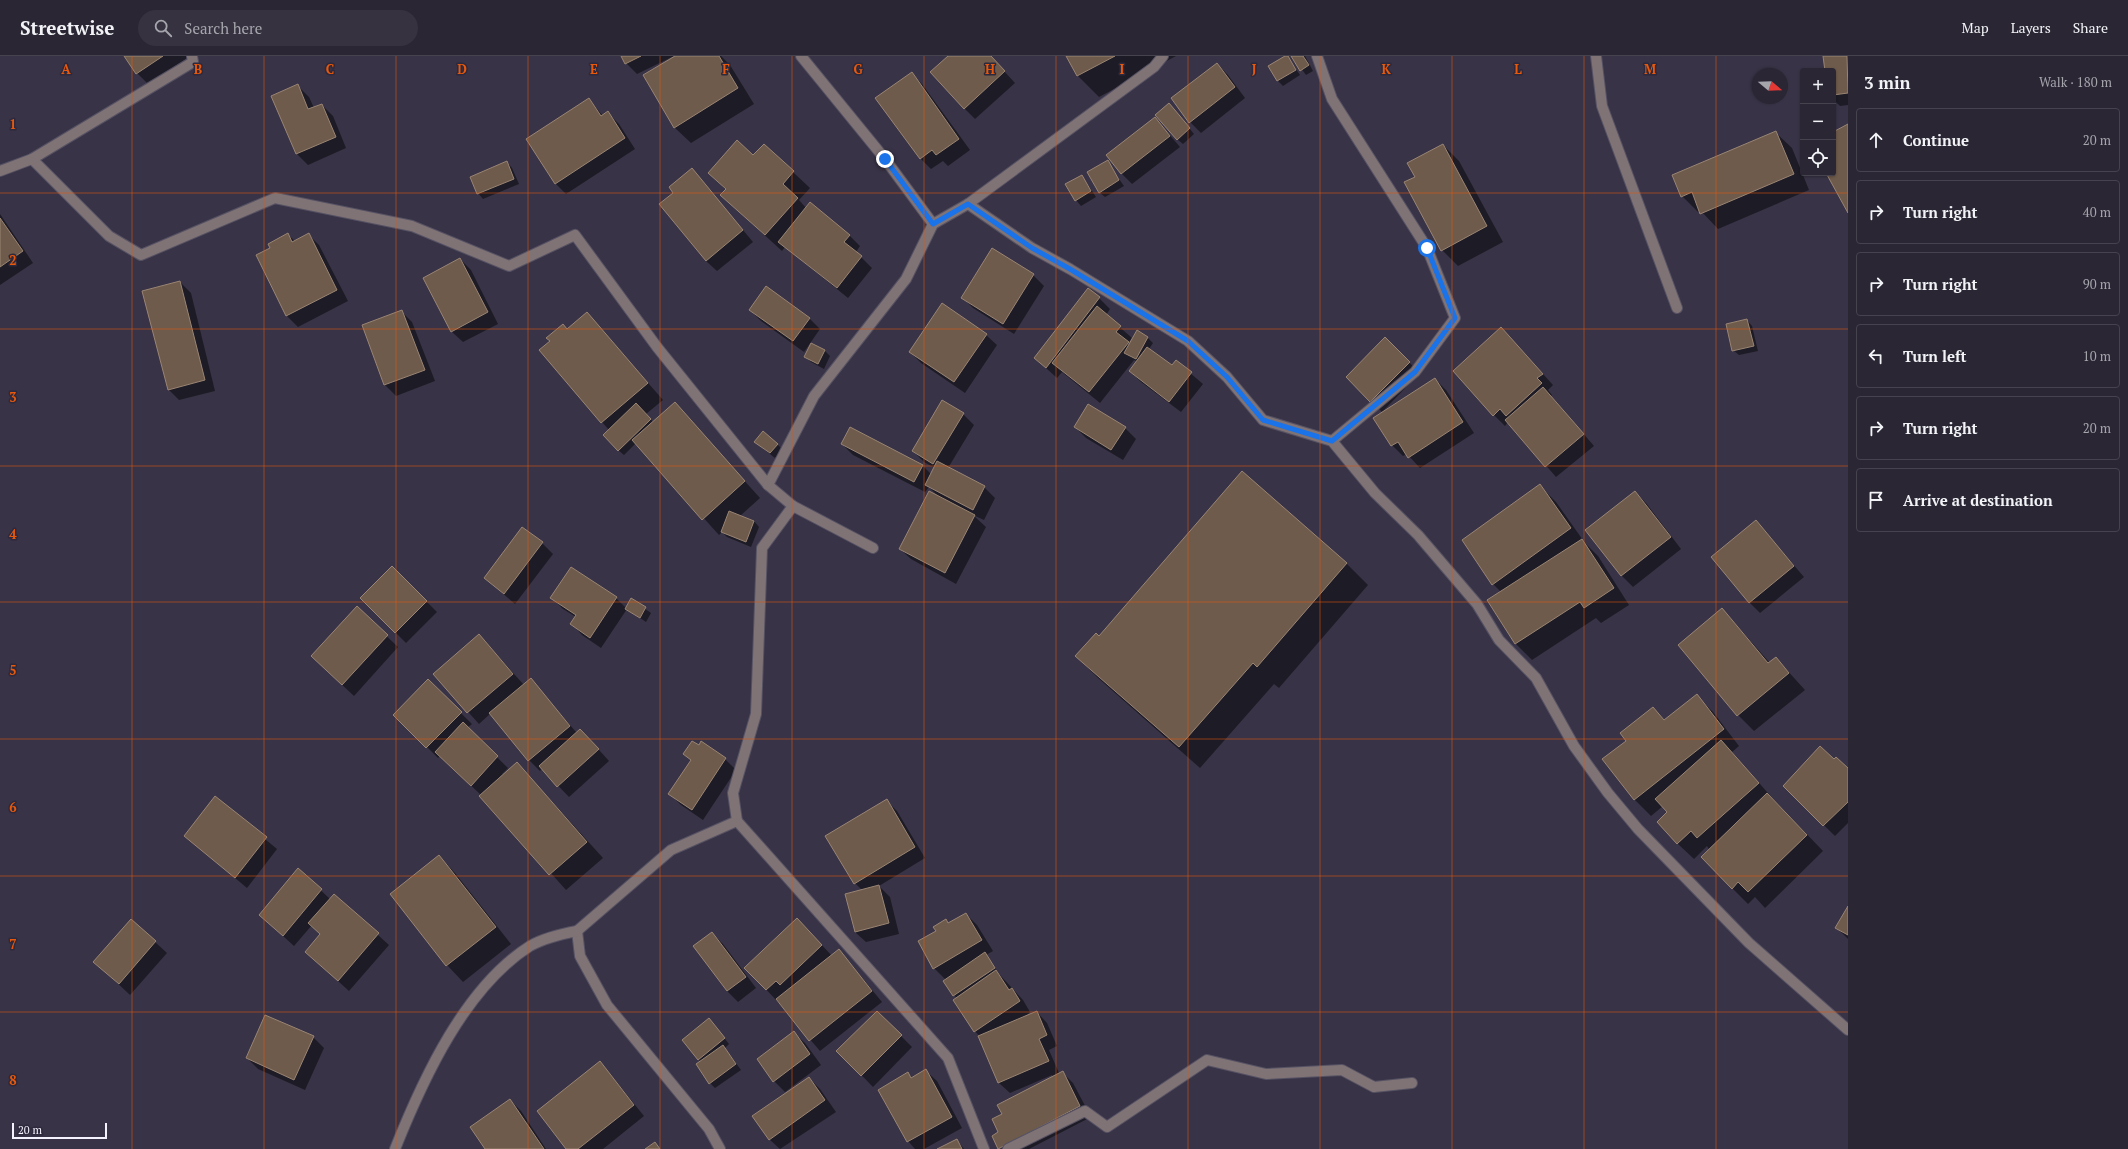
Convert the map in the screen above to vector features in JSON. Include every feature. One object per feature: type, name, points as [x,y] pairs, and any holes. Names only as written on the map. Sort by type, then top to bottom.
[{"type":"street","points":[[0,171],[32,158],[193,62],[192,56]]},
{"type":"street","points":[[801,56],[885,159],[933,224]]},
{"type":"street","points":[[768,485],[814,396],[906,279],[933,224],[968,204],[1154,67],[1163,56]]},
{"type":"street","points":[[1316,56],[1332,99],[1427,248],[1455,318],[1415,372],[1332,441]]},
{"type":"street","points":[[1596,56],[1602,106],[1677,308]]},
{"type":"street","points":[[32,158],[109,236],[140,254],[275,198],[412,226],[509,266],[575,235],[657,347],[768,485],[793,506],[873,548]]},
{"type":"street","points":[[968,204],[1032,248],[1070,269],[1188,341],[1227,377],[1263,420],[1332,441],[1375,493],[1418,535],[1477,604],[1499,640],[1536,678],[1574,746],[1608,793],[1638,829],[1750,943],[1848,1030]]},
{"type":"street","points":[[793,506],[762,548],[756,714],[733,793],[737,821],[948,1058],[984,1149]]},
{"type":"street","points":[[395,1149],[412,1107],[433,1064],[481,990],[515,957],[532,945],[557,935],[577,931],[671,850],[737,821]]},
{"type":"street","points":[[577,931],[580,956],[607,1006],[709,1129],[720,1149]]},
{"type":"street","points":[[1008,1149],[1085,1111],[1107,1127],[1207,1060],[1266,1074],[1342,1070],[1374,1087],[1412,1083]]},
{"type":"building","points":[[124,56],[163,56],[136,74]]},
{"type":"building","points":[[621,56],[641,56],[625,64]]},
{"type":"building","points":[[675,56],[719,56],[738,88],[674,128],[643,75]]},
{"type":"building","points":[[948,56],[991,56],[1005,71],[964,109],[930,72]]},
{"type":"building","points":[[1066,56],[1115,56],[1077,76]]},
{"type":"building","points":[[1285,56],[1288,56],[1296,70],[1277,81],[1268,66]]},
{"type":"building","points":[[1291,56],[1303,56],[1309,65],[1300,71]]},
{"type":"building","points":[[1823,56],[1847,56],[1848,93],[1836,95],[1836,68],[1825,68]]},
{"type":"building","points":[[1217,63],[1235,87],[1189,123],[1171,98]]},
{"type":"building","points":[[912,72],[959,139],[936,155],[932,150],[920,159],[875,98]]},
{"type":"building","points":[[298,84],[308,109],[322,104],[336,137],[296,154],[271,96]]},
{"type":"building","points":[[589,98],[601,116],[608,111],[625,138],[555,184],[526,139]]},
{"type":"building","points":[[1169,103],[1190,128],[1177,140],[1155,115]]},
{"type":"building","points":[[1155,117],[1170,136],[1121,174],[1106,155]]},
{"type":"building","points":[[1848,124],[1848,213],[1828,176],[1836,176],[1836,130]]},
{"type":"building","points":[[1776,131],[1794,174],[1700,214],[1692,192],[1681,197],[1672,175]]},
{"type":"building","points":[[737,140],[753,155],[764,144],[794,171],[783,184],[798,198],[765,235],[720,195],[726,189],[708,173]]},
{"type":"building","points":[[1443,144],[1487,226],[1441,251],[1404,182],[1415,177],[1407,163]]},
{"type":"building","points":[[1108,160],[1119,180],[1099,193],[1087,172]]},
{"type":"building","points":[[507,161],[514,179],[477,194],[470,177]]},
{"type":"building","points":[[692,168],[743,230],[706,261],[659,204],[673,193],[669,187]]},
{"type":"building","points":[[1082,175],[1091,191],[1075,201],[1065,184]]},
{"type":"building","points":[[810,202],[850,235],[844,242],[862,256],[837,288],[778,242]]},
{"type":"building","points":[[0,218],[23,251],[0,267]]},
{"type":"building","points":[[288,233],[292,242],[309,233],[337,290],[286,316],[256,255],[270,248],[268,244]]},
{"type":"building","points":[[992,248],[1034,274],[1003,324],[961,298]]},
{"type":"building","points":[[460,258],[488,312],[451,332],[423,278]]},
{"type":"building","points":[[180,281],[205,380],[168,390],[142,291]]},
{"type":"building","points":[[766,286],[810,318],[793,341],[749,310]]},
{"type":"building","points":[[1088,288],[1100,297],[1046,368],[1034,358]]},
{"type":"building","points":[[942,303],[987,334],[954,382],[909,352]]},
{"type":"building","points":[[1097,306],[1121,326],[1116,332],[1129,342],[1089,392],[1052,363]]},
{"type":"building","points":[[402,310],[425,370],[384,385],[362,325]]},
{"type":"building","points":[[587,312],[648,383],[601,423],[539,350],[550,341],[546,338],[563,324],[567,329]]},
{"type":"building","points":[[1747,319],[1754,346],[1732,351],[1726,324]]},
{"type":"building","points":[[1501,327],[1543,374],[1537,378],[1542,383],[1506,416],[1500,409],[1493,416],[1453,371]]},
{"type":"building","points":[[1137,330],[1148,337],[1136,359],[1124,353]]},
{"type":"building","points":[[1385,337],[1410,362],[1370,402],[1346,377]]},
{"type":"building","points":[[811,343],[825,350],[818,364],[804,357]]},
{"type":"building","points":[[1147,347],[1172,365],[1176,360],[1192,372],[1169,402],[1129,371]]},
{"type":"building","points":[[1435,378],[1463,422],[1408,458],[1398,442],[1391,446],[1373,418]]},
{"type":"building","points":[[1543,387],[1584,434],[1545,467],[1505,420]]},
{"type":"building","points":[[942,400],[964,413],[933,464],[912,451]]},
{"type":"building","points":[[675,402],[745,481],[702,520],[632,440]]},
{"type":"building","points":[[636,403],[651,419],[618,451],[603,435]]},
{"type":"building","points":[[1088,404],[1126,427],[1111,450],[1074,427]]},
{"type":"building","points":[[850,427],[923,465],[914,482],[841,444]]},
{"type":"building","points":[[763,431],[778,444],[770,453],[754,442]]},
{"type":"building","points":[[937,461],[985,486],[973,510],[925,485]]},
{"type":"building","points":[[1242,471],[1347,563],[1257,667],[1253,663],[1179,747],[1075,656],[1096,633],[1099,636]]},
{"type":"building","points":[[1540,484],[1571,528],[1492,585],[1462,540]]},
{"type":"building","points":[[929,491],[975,515],[945,573],[899,549]]},
{"type":"building","points":[[1635,491],[1671,537],[1621,576],[1585,530]]},
{"type":"building","points":[[729,511],[754,521],[746,542],[721,532]]},
{"type":"building","points":[[1756,520],[1794,566],[1749,603],[1711,557]]},
{"type":"building","points":[[522,527],[543,542],[504,594],[484,578]]},
{"type":"building","points":[[1582,539],[1614,588],[1584,608],[1580,602],[1515,644],[1487,600]]},
{"type":"building","points":[[392,566],[427,601],[395,633],[360,598]]},
{"type":"building","points":[[571,567],[617,597],[590,638],[570,624],[576,615],[550,598]]},
{"type":"building","points":[[631,598],[646,607],[640,618],[625,609]]},
{"type":"building","points":[[357,606],[388,635],[342,685],[311,656]]},
{"type":"building","points":[[1722,608],[1768,663],[1776,657],[1789,673],[1737,716],[1678,645]]},
{"type":"building","points":[[479,634],[513,674],[467,713],[433,674]]},
{"type":"building","points":[[531,678],[570,726],[528,761],[489,713]]},
{"type":"building","points":[[428,679],[462,712],[426,748],[393,715]]},
{"type":"building","points":[[1697,694],[1724,729],[1634,800],[1602,759],[1626,741],[1620,733],[1653,707],[1664,720]]},
{"type":"building","points":[[463,722],[498,756],[471,786],[435,752]]},
{"type":"building","points":[[580,729],[599,749],[557,787],[539,766]]},
{"type":"building","points":[[1721,740],[1759,783],[1697,838],[1691,831],[1677,844],[1657,822],[1667,812],[1655,799]]},
{"type":"building","points":[[692,741],[699,745],[701,741],[726,758],[692,810],[668,794],[691,760],[683,754]]},
{"type":"building","points":[[1820,746],[1834,759],[1836,757],[1848,768],[1848,802],[1823,826],[1783,786]]},
{"type":"building","points":[[517,762],[587,842],[549,875],[479,796]]},
{"type":"building","points":[[1767,793],[1807,835],[1748,892],[1738,882],[1732,889],[1701,857]]},
{"type":"building","points":[[215,796],[267,837],[235,878],[184,836]]},
{"type":"building","points":[[887,799],[915,847],[854,884],[825,836]]},
{"type":"building","points":[[439,855],[496,927],[446,966],[390,894]]},
{"type":"building","points":[[298,868],[322,889],[283,936],[259,915]]},
{"type":"building","points":[[879,885],[889,923],[855,932],[845,894]]},
{"type":"building","points":[[334,894],[379,933],[338,981],[305,952],[320,934],[308,923]]},
{"type":"building","points":[[1848,906],[1848,935],[1835,928]]},
{"type":"building","points":[[966,913],[982,940],[933,969],[918,941],[936,931],[933,927],[946,919],[948,923]]},
{"type":"building","points":[[797,918],[822,945],[780,985],[776,981],[766,990],[744,968]]},
{"type":"building","points":[[131,919],[156,941],[119,984],[93,962]]},
{"type":"building","points":[[712,932],[746,977],[727,991],[693,946]]},
{"type":"building","points":[[839,949],[872,991],[809,1041],[776,999]]},
{"type":"building","points":[[985,952],[995,968],[953,996],[943,981]]},
{"type":"building","points":[[996,970],[1009,990],[1012,988],[1020,1001],[974,1032],[953,1000]]},
{"type":"building","points":[[877,1011],[902,1035],[861,1076],[836,1051]]},
{"type":"building","points":[[1037,1011],[1047,1035],[1039,1039],[1049,1061],[998,1083],[978,1036]]},
{"type":"building","points":[[265,1015],[314,1036],[294,1080],[246,1058]]},
{"type":"building","points":[[709,1018],[725,1038],[698,1060],[682,1040]]},
{"type":"building","points":[[794,1031],[810,1054],[773,1082],[757,1059]]},
{"type":"building","points":[[723,1045],[736,1064],[709,1084],[696,1064]]},
{"type":"building","points":[[600,1061],[634,1105],[578,1149],[566,1149],[537,1111]]},
{"type":"building","points":[[926,1069],[952,1117],[907,1142],[878,1090],[908,1072],[911,1078]]},
{"type":"building","points":[[1063,1071],[1080,1106],[998,1149],[992,1136],[998,1132],[992,1119],[1002,1114],[997,1105]]},
{"type":"building","points":[[809,1077],[825,1100],[769,1140],[752,1116]]},
{"type":"building","points":[[510,1099],[544,1149],[485,1149],[470,1127]]},
{"type":"building","points":[[957,1139],[962,1149],[937,1149]]},
{"type":"building","points":[[655,1142],[660,1149],[645,1149]]},
{"type":"route","points":[[885,159],[933,224],[968,204],[1032,248],[1070,269],[1188,341],[1227,377],[1263,420],[1332,441],[1415,372],[1455,318],[1427,248]]}]
